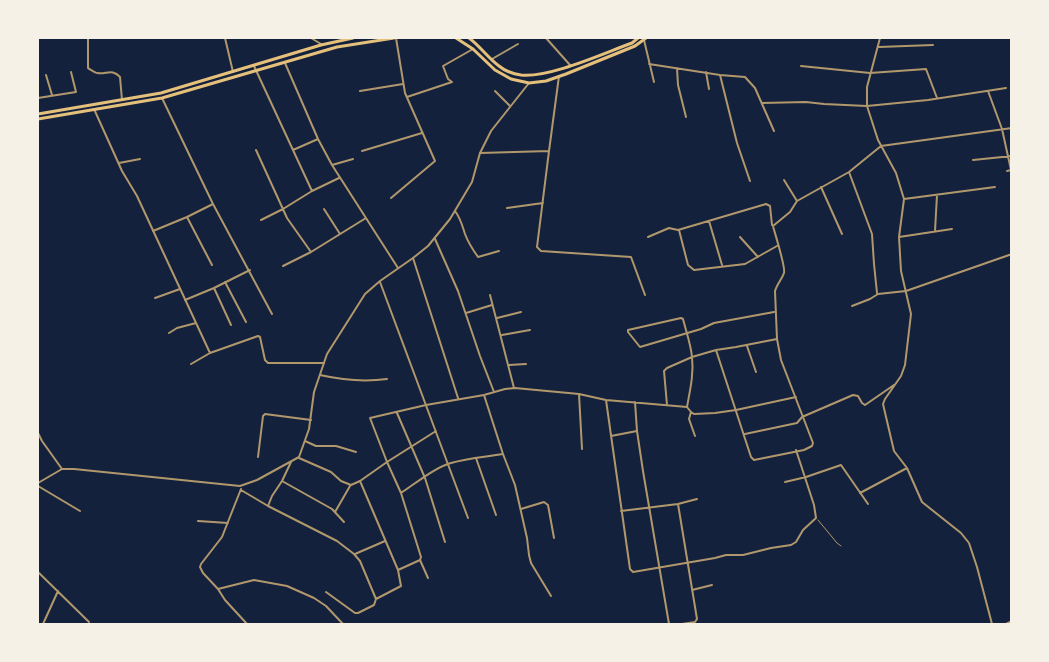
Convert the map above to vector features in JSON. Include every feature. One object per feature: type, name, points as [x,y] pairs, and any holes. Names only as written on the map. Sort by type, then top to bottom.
[{"type":"main road","points":[[38,113],[167,92],[321,45],[353,38]]},
{"type":"main road","points":[[38,119],[162,98],[337,47],[395,38]]},
{"type":"main road","points":[[456,38],[473,49],[495,70],[511,79],[530,83],[560,76],[635,46],[645,39]]},
{"type":"main road","points":[[469,38],[506,70],[521,75],[543,73],[570,65],[632,43],[638,38]]},
{"type":"main road","points":[[520,82],[521,75]]},
{"type":"street","points":[[88,38],[88,68],[96,73],[115,72],[118,74],[122,100]]},
{"type":"street","points":[[225,38],[233,72]]},
{"type":"street","points":[[311,38],[321,45]]},
{"type":"street","points":[[391,198],[435,161],[407,97],[395,38]]},
{"type":"street","points":[[546,38],[570,65]]},
{"type":"street","points":[[880,38],[867,87],[867,106],[881,146],[896,173],[903,199],[899,237],[901,271],[911,314],[905,365],[897,383],[883,404],[892,446],[907,468],[922,502],[962,533],[969,543],[992,624]]},
{"type":"street","points":[[645,39],[654,82]]},
{"type":"street","points":[[492,59],[518,44]]},
{"type":"street","points":[[879,47],[933,45]]},
{"type":"street","points":[[407,97],[452,82],[448,79],[443,66],[473,49]]},
{"type":"street","points":[[285,63],[318,139],[339,178],[398,268]]},
{"type":"street","points":[[649,64],[745,77],[755,88],[774,131]]},
{"type":"street","points":[[254,66],[312,191]]},
{"type":"street","points":[[801,66],[870,73],[926,69],[937,98]]},
{"type":"street","points":[[677,68],[678,85],[686,117]]},
{"type":"street","points":[[38,98],[76,92],[71,72]]},
{"type":"street","points":[[706,72],[709,89]]},
{"type":"street","points":[[46,75],[52,95]]},
{"type":"street","points":[[720,75],[737,143],[750,181]]},
{"type":"street","points":[[560,76],[537,247],[540,251],[631,257],[645,295]]},
{"type":"street","points":[[247,624],[203,573],[200,566],[222,537],[241,488],[299,457],[309,429],[314,392],[327,354],[365,294],[435,239],[472,182],[480,153],[491,131],[530,83]]},
{"type":"street","points":[[360,91],[403,84]]},
{"type":"street","points":[[762,103],[806,102],[867,106],[1006,88]]},
{"type":"street","points":[[988,91],[1010,156],[1011,170],[1007,171]]},
{"type":"street","points":[[495,92],[510,107]]},
{"type":"street","points":[[162,98],[213,204],[272,314]]},
{"type":"street","points":[[94,109],[210,353]]},
{"type":"street","points":[[772,225],[790,212],[797,201],[849,172],[881,146],[1011,128]]},
{"type":"street","points":[[362,151],[422,133]]},
{"type":"street","points":[[293,150],[318,139]]},
{"type":"street","points":[[256,150],[287,218],[311,252]]},
{"type":"street","points":[[480,153],[549,151]]},
{"type":"street","points":[[973,160],[1010,156]]},
{"type":"street","points":[[119,163],[140,159]]},
{"type":"street","points":[[332,165],[353,159]]},
{"type":"street","points":[[849,172],[872,234],[878,294]]},
{"type":"street","points":[[261,220],[339,178]]},
{"type":"street","points":[[784,180],[797,201]]},
{"type":"street","points":[[821,187],[842,234]]},
{"type":"street","points":[[903,199],[995,187]]},
{"type":"street","points":[[934,231],[937,195]]},
{"type":"street","points":[[507,208],[543,203]]},
{"type":"street","points":[[153,231],[213,204]]},
{"type":"street","points":[[648,237],[669,228],[678,230],[768,204],[770,206],[777,246],[785,267],[775,291],[777,339],[784,369],[796,396],[813,443],[812,446],[804,450],[754,460],[751,457],[716,350]]},
{"type":"street","points":[[324,209],[340,234]]},
{"type":"street","points":[[455,211],[462,220],[472,249],[478,256],[499,251]]},
{"type":"street","points":[[187,217],[212,266]]},
{"type":"street","points":[[283,266],[311,252],[366,218]]},
{"type":"street","points":[[709,221],[722,266]]},
{"type":"street","points":[[899,237],[952,229]]},
{"type":"street","points":[[678,230],[688,265],[694,270],[745,264],[777,246]]},
{"type":"street","points":[[740,237],[758,258]]},
{"type":"street","points":[[435,239],[458,291],[494,392]]},
{"type":"street","points":[[852,306],[878,294],[906,291],[1011,254]]},
{"type":"street","points":[[413,258],[458,399]]},
{"type":"street","points":[[185,300],[250,270]]},
{"type":"street","points":[[380,280],[468,518]]},
{"type":"street","points":[[225,282],[246,322]]},
{"type":"street","points":[[214,288],[231,325]]},
{"type":"street","points":[[155,298],[180,289]]},
{"type":"street","points":[[490,295],[515,388]]},
{"type":"street","points":[[466,314],[493,305]]},
{"type":"street","points":[[497,318],[521,312]]},
{"type":"street","points":[[776,312],[714,323],[687,333],[640,347],[628,332],[628,330],[683,319],[687,333],[692,357],[692,380],[687,406],[694,414],[736,410],[796,396]]},
{"type":"street","points":[[169,333],[177,328],[196,323]]},
{"type":"street","points":[[502,335],[530,330]]},
{"type":"street","points":[[191,364],[210,353],[258,336],[268,363],[324,363]]},
{"type":"street","points":[[667,405],[665,369],[692,357],[716,350],[777,339]]},
{"type":"street","points":[[747,345],[756,372]]},
{"type":"street","points":[[509,365],[526,364]]},
{"type":"street","points":[[320,375],[357,381],[387,379]]},
{"type":"street","points":[[744,434],[797,423],[802,417],[853,395],[858,396],[865,405],[897,383]]},
{"type":"street","points":[[428,578],[420,560],[422,557],[401,493],[370,418],[515,388],[579,394],[606,400],[687,406]]},
{"type":"street","points":[[579,394],[582,449]]},
{"type":"street","points":[[484,395],[515,485],[529,555],[551,596]]},
{"type":"street","points":[[606,400],[621,511],[633,572],[726,555],[743,555],[796,542],[803,530],[816,518],[806,477],[796,450]]},
{"type":"street","points":[[634,402],[669,624]]},
{"type":"street","points":[[397,412],[425,477],[445,542]]},
{"type":"street","points":[[691,412],[689,419],[695,436]]},
{"type":"street","points":[[258,457],[265,414],[310,420]]},
{"type":"street","points":[[299,457],[351,484],[360,481],[436,431]]},
{"type":"street","points":[[611,436],[637,431]]},
{"type":"street","points":[[38,433],[62,469]]},
{"type":"street","points":[[305,441],[316,446],[336,446],[356,452]]},
{"type":"street","points":[[401,493],[447,464],[470,458],[503,454]]},
{"type":"street","points":[[476,458],[496,515]]},
{"type":"street","points":[[268,506],[291,462]]},
{"type":"street","points":[[785,482],[841,465],[868,504]]},
{"type":"street","points":[[860,493],[907,468]]},
{"type":"street","points":[[80,511],[38,485],[62,469],[74,469],[241,488],[268,506],[337,541],[354,554],[360,561],[376,599],[374,605],[358,614],[326,592]]},
{"type":"street","points":[[282,481],[335,512],[344,522]]},
{"type":"street","points":[[360,481],[398,570],[401,586],[376,599]]},
{"type":"street","points":[[335,512],[351,484]]},
{"type":"street","points":[[621,511],[678,504],[697,499]]},
{"type":"street","points":[[521,509],[547,503],[554,538]]},
{"type":"street","points":[[678,504],[696,621],[682,624]]},
{"type":"street","points":[[198,521],[228,522]]},
{"type":"street","points":[[354,554],[385,541]]},
{"type":"street","points":[[398,570],[420,560]]},
{"type":"street","points":[[38,572],[89,622]]},
{"type":"street","points":[[218,589],[254,580],[287,586],[326,606],[343,624]]},
{"type":"street","points":[[692,590],[712,585]]},
{"type":"street","points":[[43,624],[58,591]]},
{"type":"street","points":[[1006,624],[1011,621]]},
{"type":"lane","points":[[816,518],[841,546]]}]
